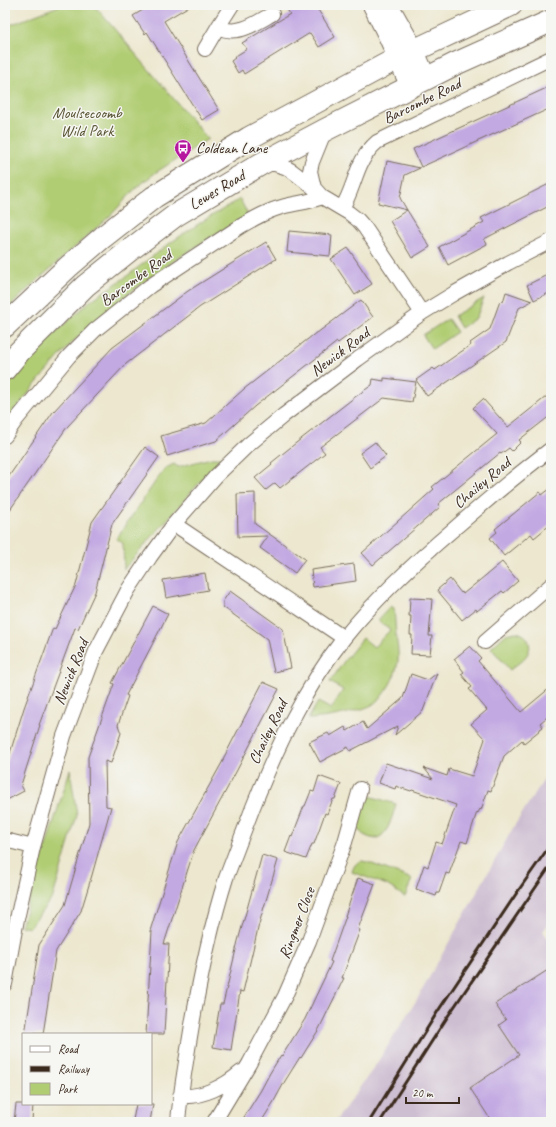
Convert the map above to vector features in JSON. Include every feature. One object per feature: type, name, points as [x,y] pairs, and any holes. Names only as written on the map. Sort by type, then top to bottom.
[{"type":"main road","name":"Lewes Road","points":[[5,326],[68,266],[154,197],[249,138],[406,55],[511,5]]},
{"type":"main road","name":"Lewes Road","points":[[5,369],[19,352],[86,286],[176,215],[257,166],[325,130],[418,83],[551,21]]},
{"type":"main road","points":[[154,197],[214,164],[242,152],[257,166]]},
{"type":"street","points":[[205,49],[232,5]]},
{"type":"street","points":[[373,5],[388,35],[406,55]]},
{"type":"street","points":[[388,5],[418,83]]},
{"type":"street","points":[[218,26],[223,30],[228,31],[244,28],[254,25],[272,14]]},
{"type":"street","name":"Barcombe Road","points":[[342,208],[364,157],[371,147],[377,142],[551,58]]},
{"type":"street","points":[[318,192],[310,171],[325,130]]},
{"type":"street","points":[[257,166],[275,164],[285,167],[358,220],[365,228],[422,313]]},
{"type":"street","name":"Barcombe Road","points":[[5,436],[24,410],[69,356],[95,330],[150,286],[255,218],[268,211],[314,200],[318,192]]},
{"type":"street","name":"Newick Road","points":[[5,984],[15,926],[33,847],[64,736],[96,650],[128,590],[174,524],[216,476],[248,445],[284,415],[358,359],[422,313],[453,294],[551,241]]},
{"type":"street","name":"Chailey Road","points":[[178,1122],[180,1096],[202,969],[212,928],[226,880],[243,833],[265,777],[293,717],[316,678],[344,638],[382,594],[495,493],[551,449]]},
{"type":"street","points":[[174,524],[344,638]]},
{"type":"street","points":[[485,642],[551,586]]},
{"type":"street","name":"Ringmer Close","points":[[214,1122],[249,1064],[285,996],[310,940],[345,842],[360,789]]},
{"type":"street","points":[[5,840],[33,847]]},
{"type":"street","name":"Ringmer Close","points":[[180,1096],[199,1094],[220,1087],[240,1073],[249,1064]]},
{"type":"shaded area","points":[[551,769],[551,921],[543,931],[551,943],[551,1122],[335,1122],[375,1066],[416,1001],[513,828]]},
{"type":"green space","name":"Moulsecoomb Wild Park","points":[[61,5],[94,5],[208,139],[155,173],[135,189],[111,215],[5,311],[5,27]]},
{"type":"green space","points":[[240,199],[248,215],[159,271],[97,319],[58,358],[5,423],[5,385],[43,344],[90,301],[123,279],[170,243]]},
{"type":"green space","points":[[484,298],[476,318],[461,328],[454,316]]},
{"type":"green space","points":[[448,319],[457,332],[432,349],[423,335]]},
{"type":"green space","points":[[211,458],[221,458],[124,569],[123,543],[116,539],[164,469],[174,464],[178,467]]},
{"type":"green space","points":[[391,606],[394,608],[398,658],[397,667],[392,680],[381,697],[366,708],[341,715],[308,719],[318,702],[331,709],[343,690],[330,682],[345,660],[363,638],[374,647],[390,630],[378,620]]},
{"type":"green space","points":[[516,632],[523,634],[527,638],[530,645],[525,658],[510,670],[491,648],[506,634]]},
{"type":"green space","points":[[70,770],[77,815],[53,897],[29,928],[21,926]]},
{"type":"green space","points":[[366,795],[396,804],[387,829],[379,837],[373,838],[364,835],[357,825]]},
{"type":"green space","points":[[362,861],[412,879],[405,897],[387,885],[352,872],[355,865]]},
{"type":"building","points":[[151,5],[191,5],[164,21],[219,110],[202,120],[147,32],[145,34],[133,16]]},
{"type":"building","points":[[284,5],[315,5],[335,37],[319,47],[310,33],[244,74],[242,70],[238,73],[231,61],[235,58],[234,57],[247,49],[242,43],[290,14]]},
{"type":"building","points":[[551,86],[551,108],[421,167],[413,149]]},
{"type":"building","points":[[387,161],[420,168],[405,175],[400,198],[407,210],[378,203]]},
{"type":"building","points":[[551,183],[551,205],[484,239],[487,244],[448,265],[439,247],[484,222],[481,218]]},
{"type":"building","points":[[407,210],[430,247],[412,258],[390,221]]},
{"type":"building","points":[[289,231],[332,235],[330,256],[287,252]]},
{"type":"building","points":[[266,242],[276,259],[200,307],[126,364],[67,427],[5,517],[5,482],[53,412],[112,348],[188,291]]},
{"type":"building","points":[[348,248],[372,284],[355,295],[331,259]]},
{"type":"building","points":[[551,273],[551,292],[534,300],[527,285]]},
{"type":"building","points":[[506,292],[532,301],[519,308],[506,342],[427,396],[416,380],[433,368],[435,370],[471,345],[470,343],[490,329],[500,301],[503,302]]},
{"type":"building","points":[[361,300],[373,317],[338,343],[337,342],[255,406],[216,441],[167,456],[161,436],[206,423],[244,389]]},
{"type":"building","points":[[384,378],[416,382],[412,402],[384,398],[320,447],[325,453],[280,488],[275,483],[266,490],[255,478],[301,439],[372,385],[373,379],[384,381]]},
{"type":"building","points":[[551,393],[551,415],[519,440],[521,442],[512,451],[509,448],[501,454],[500,453],[438,504],[440,507],[373,565],[362,553],[434,489],[432,487],[497,434],[473,408],[483,399],[508,427]]},
{"type":"building","points":[[375,442],[386,456],[370,468],[360,453]]},
{"type":"building","points":[[145,447],[159,457],[112,524],[95,592],[78,629],[75,628],[39,725],[21,785],[24,791],[5,801],[5,769],[24,708],[53,628],[55,629],[76,585],[92,522]]},
{"type":"building","points":[[551,488],[551,524],[534,538],[531,534],[504,556],[490,538],[497,532],[495,529],[540,492],[542,495]]},
{"type":"building","points":[[255,493],[255,524],[305,559],[295,573],[260,548],[268,536],[238,537],[237,494]]},
{"type":"building","points":[[502,562],[518,581],[504,593],[502,591],[477,611],[476,609],[462,620],[437,590],[450,579],[463,594]]},
{"type":"building","points":[[354,564],[356,581],[313,587],[311,570]]},
{"type":"building","points":[[205,573],[208,590],[166,598],[163,580]]},
{"type":"building","points":[[230,591],[283,629],[291,668],[274,672],[267,639],[223,607],[223,601]]},
{"type":"building","points":[[410,598],[432,599],[429,636],[432,636],[430,655],[411,654],[412,635],[410,635]]},
{"type":"building","points":[[153,606],[168,614],[126,695],[128,696],[118,725],[121,733],[111,763],[105,761],[106,806],[111,807],[81,911],[56,951],[43,1033],[25,1033],[39,945],[65,905],[89,823],[88,757],[114,684],[112,683]]},
{"type":"building","points":[[470,646],[481,658],[478,661],[521,712],[551,687],[551,714],[540,723],[543,727],[540,730],[524,743],[522,740],[504,756],[491,791],[488,790],[481,810],[480,809],[478,813],[477,812],[467,843],[461,841],[449,874],[446,873],[439,893],[437,893],[436,896],[416,889],[424,865],[428,867],[436,842],[442,844],[456,805],[412,790],[411,791],[396,786],[395,789],[379,783],[386,763],[433,779],[424,768],[447,776],[449,769],[472,776],[485,739],[471,724],[487,710],[469,689],[472,687],[461,674],[464,672],[454,659]]},
{"type":"building","points":[[437,673],[423,711],[395,735],[398,726],[350,751],[348,747],[320,762],[309,742],[328,733],[330,736],[345,727],[347,731],[363,722],[367,729],[403,698],[411,674],[428,680]]},
{"type":"building","points":[[263,682],[279,689],[194,850],[164,944],[169,944],[164,1034],[146,1033],[152,931],[150,931],[178,842]]},
{"type":"building","points":[[319,776],[341,784],[327,814],[325,813],[314,844],[312,844],[306,859],[285,852],[311,791],[314,792]]},
{"type":"building","points":[[262,855],[278,860],[259,924],[243,992],[240,991],[231,1050],[213,1047],[220,1004],[223,1004],[238,941]]},
{"type":"building","points":[[358,878],[375,884],[358,929],[360,930],[342,978],[344,978],[319,1029],[285,1081],[261,1122],[241,1122],[281,1055],[282,1056],[305,1019],[332,962],[330,961]]},
{"type":"building","points":[[551,968],[551,1122],[492,1122],[470,1088],[519,1055],[499,1025],[506,1020],[495,1004]]},
{"type":"building","points":[[16,1104],[33,1105],[32,1122],[14,1122]]},
{"type":"building","points":[[153,1104],[150,1122],[133,1120],[136,1105]]},
{"type":"railway","points":[[369,1122],[438,1011],[551,844]]},
{"type":"railway","points":[[380,1122],[448,1016],[551,865]]},
{"type":"place","name":"Coldean Lane","points":[[183,163]]}]
